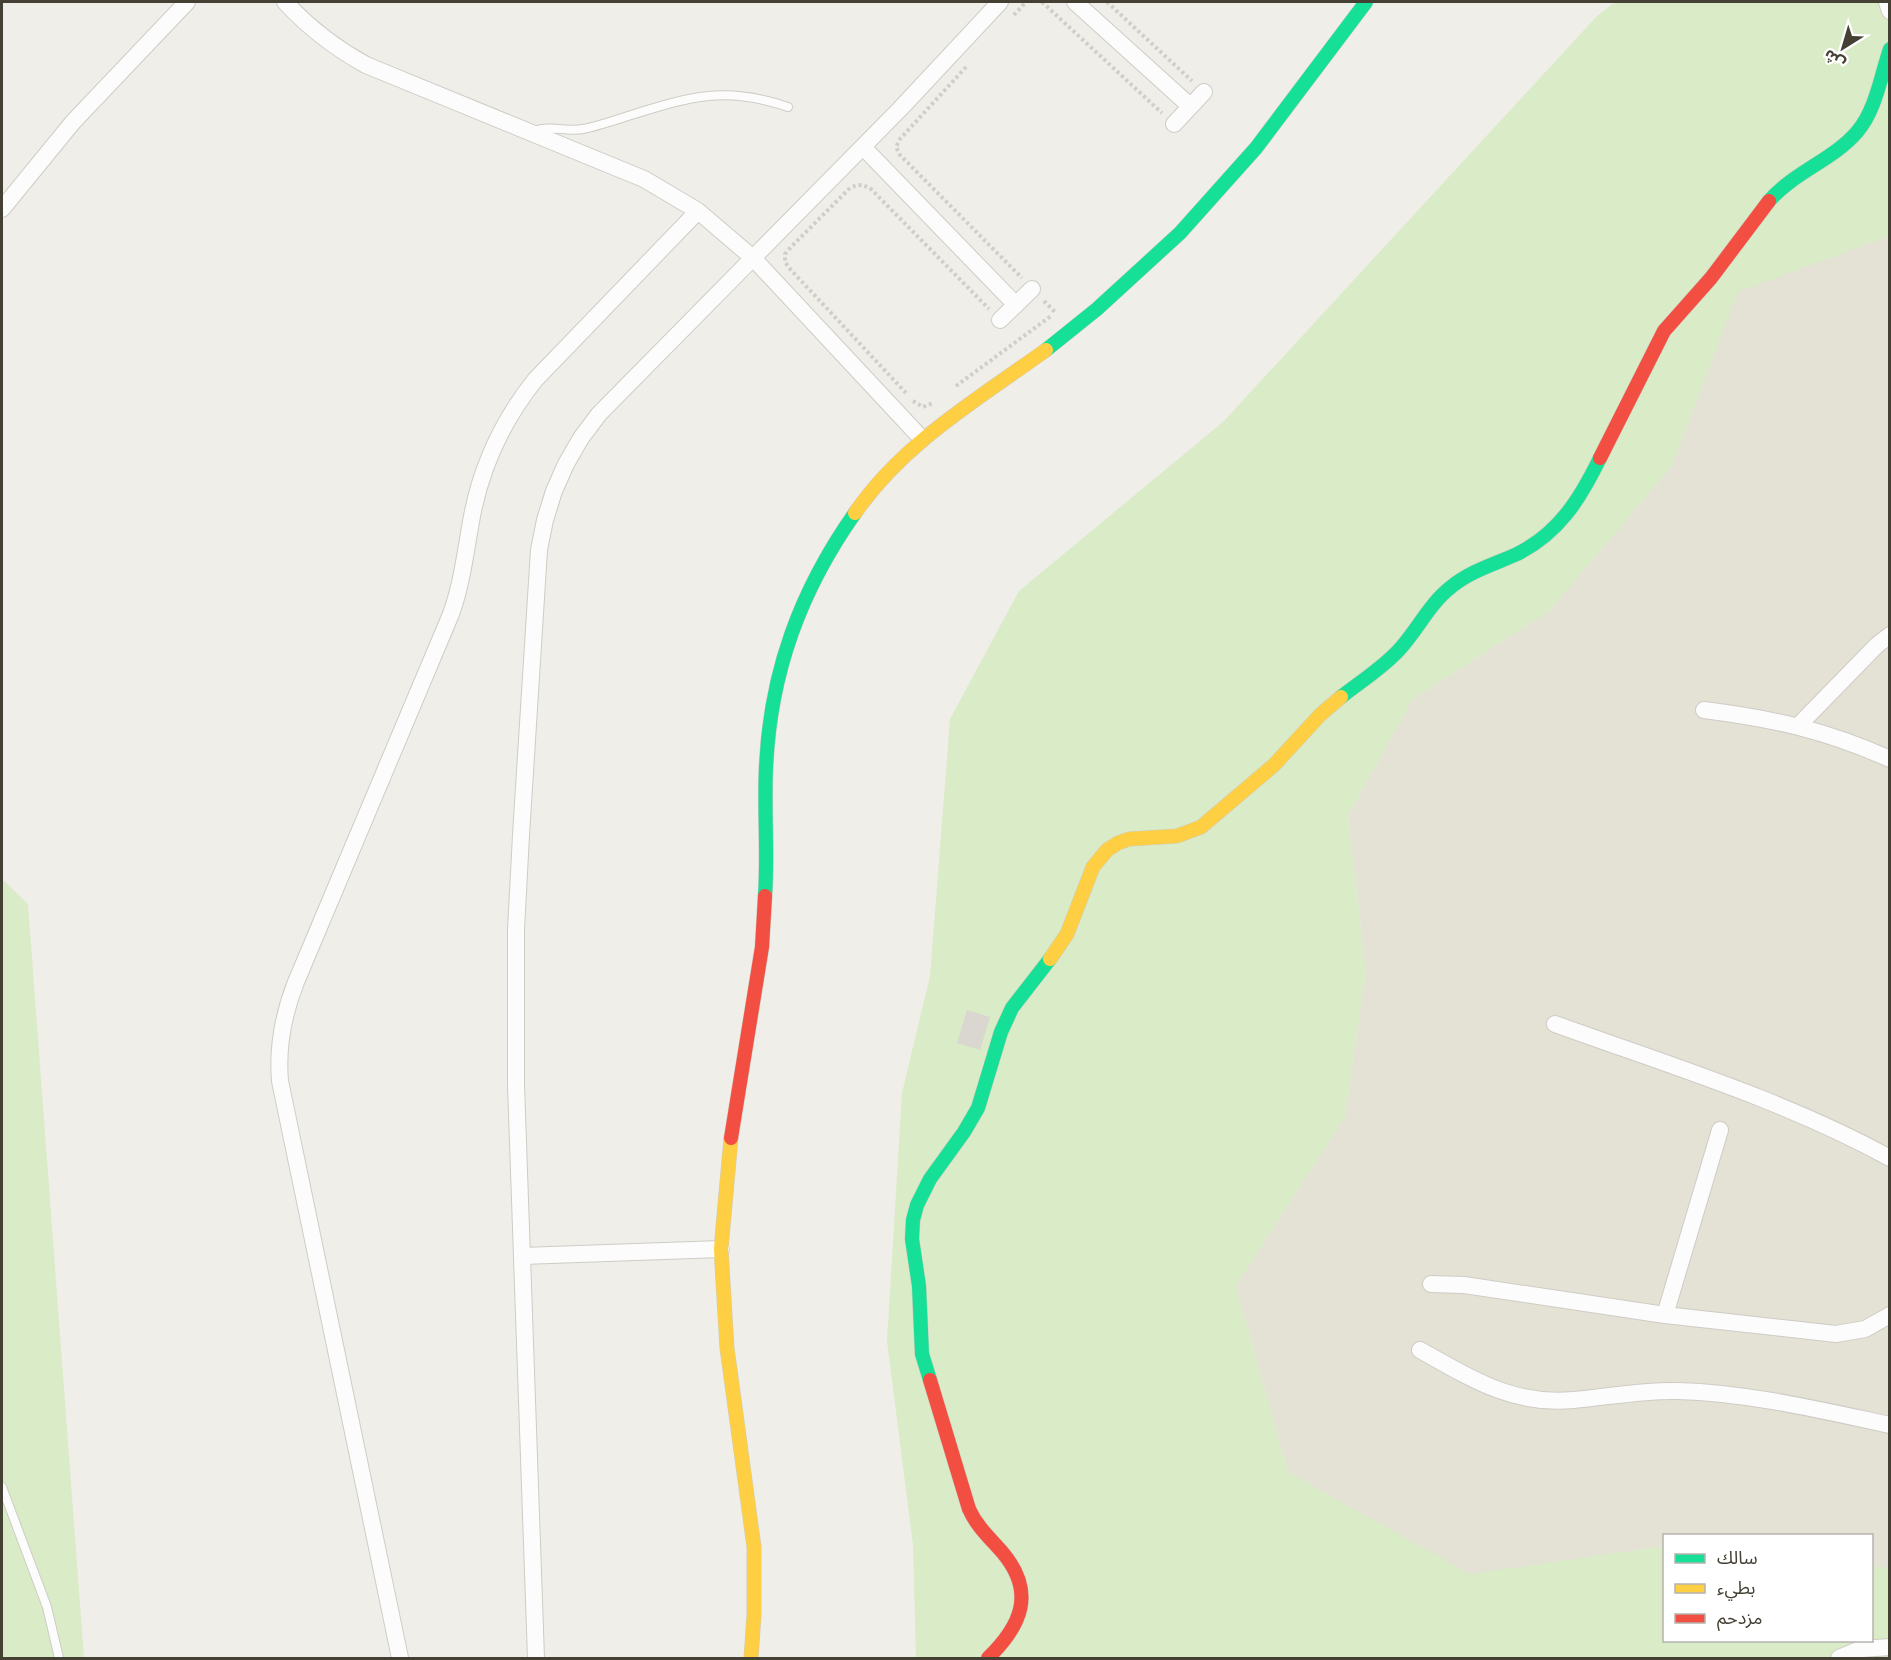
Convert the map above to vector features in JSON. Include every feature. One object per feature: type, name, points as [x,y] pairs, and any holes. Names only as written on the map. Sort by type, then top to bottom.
[{"type":"street","points":[[2,209],[73,122],[187,2]]},
{"type":"street","points":[[285,2],[313,30],[366,65],[644,179],[698,211],[753,258],[922,439]]},
{"type":"street","points":[[536,1659],[516,1085],[516,930],[539,550],[545,520],[566,464],[581,438],[599,414],[863,147],[1000,2]]},
{"type":"street","points":[[1075,2],[1190,106]]},
{"type":"street","points":[[751,1659],[754,1615],[754,1546],[727,1348],[721,1249],[731,1136],[762,947],[767,867],[768,729],[779,672],[797,614],[833,544],[863,501],[922,439],[1062,338],[1140,272],[1180,233],[1256,148],[1366,2]]},
{"type":"street","points":[[1887,2],[1890,11]]},
{"type":"street","points":[[988,1659],[1012,1633],[1019,1621],[1022,1595],[1020,1582],[1008,1560],[979,1527],[965,1500],[922,1354],[919,1335],[920,1296],[912,1239],[913,1221],[924,1187],[965,1132],[980,1105],[993,1055],[1008,1016],[1018,999],[1065,938],[1090,874],[1105,852],[1128,838],[1180,836],[1202,826],[1273,767],[1333,702],[1372,674],[1397,652],[1448,589],[1474,572],[1519,553],[1538,541],[1570,512],[1587,484],[1664,331],[1711,278],[1774,195],[1841,147],[1858,131],[1870,110],[1890,49]]},
{"type":"street","points":[[1173,124],[1204,92]]},
{"type":"street","points":[[863,147],[1017,305]]},
{"type":"street","points":[[400,1659],[282,1091],[278,1060],[283,1020],[296,982],[452,614],[460,590],[473,510],[482,476],[503,427],[534,380],[698,211]]},
{"type":"street","points":[[1000,320],[1032,289]]},
{"type":"street","points":[[1798,726],[1877,645],[1890,635]]},
{"type":"street","points":[[1704,710],[1754,716],[1798,726],[1838,738],[1890,759]]},
{"type":"street","points":[[1555,1024],[1789,1109],[1890,1158]]},
{"type":"street","points":[[1665,1315],[1720,1130]]},
{"type":"street","points":[[522,1256],[721,1249]]},
{"type":"street","points":[[1431,1284],[1464,1285],[1665,1315],[1836,1334],[1865,1329],[1890,1315]]},
{"type":"street","points":[[1420,1350],[1487,1387],[1529,1398],[1572,1401],[1642,1392],[1710,1392],[1804,1407],[1890,1425]]},
{"type":"street","points":[[1839,1659],[1862,1649],[1890,1647]]},
{"type":"lane","points":[[531,132],[544,128],[584,129],[676,101],[712,94],[750,96],[788,107]]},
{"type":"lane","points":[[2,1487],[47,1607],[58,1659]]},
{"type":"path","points":[[1010,19],[1026,2]]},
{"type":"path","points":[[1042,2],[1173,124]]},
{"type":"path","points":[[1107,2],[1204,92]]},
{"type":"path","points":[[971,62],[900,139],[896,147],[900,155],[1056,313]]},
{"type":"path","points":[[938,399],[929,406],[923,407],[915,402],[790,269],[785,262],[785,254],[850,188],[865,185],[1000,320]]},
{"type":"path","points":[[947,392],[1064,307]]},
{"type":"shaded area","points":[[1889,236],[1889,1569],[1873,1566],[1873,1534],[1663,1534],[1663,1546],[1470,1575],[1288,1472],[1236,1286],[1345,1117],[1366,972],[1348,816],[1412,700],[1550,610],[1672,466],[1738,291]]},
{"type":"green space","points":[[1615,2],[1889,2],[1889,236],[1738,292],[1672,466],[1550,610],[1412,700],[1348,816],[1366,972],[1345,1117],[1236,1286],[1288,1472],[1470,1574],[1663,1546],[1663,1642],[1873,1642],[1873,1566],[1889,1569],[1889,1658],[916,1658],[913,1545],[887,1341],[902,1093],[930,976],[950,719],[1019,591],[1223,422],[1597,16]]},
{"type":"green space","points":[[2,879],[28,904],[84,1658],[2,1658]]},
{"type":"building","points":[[967,1010],[990,1017],[980,1050],[957,1043]]},
{"type":"traffic: fast","points":[[1046,350],[1097,309],[1180,233],[1256,148],[1366,2]]},
{"type":"traffic: fast","points":[[1769,201],[1790,182],[1837,151],[1857,132],[1873,103],[1890,49]]},
{"type":"traffic: fast","points":[[1341,697],[1391,658],[1436,601],[1458,581],[1517,554],[1545,536],[1567,514],[1600,458]]},
{"type":"traffic: fast","points":[[765,896],[766,768],[769,733],[781,666],[791,634],[818,572],[855,513]]},
{"type":"traffic: fast","points":[[930,1380],[922,1354],[919,1286],[912,1239],[917,1205],[930,1179],[964,1132],[978,1108],[1001,1032],[1012,1008],[1050,959]]},
{"type":"traffic: slow","points":[[855,513],[874,488],[919,444],[968,405],[1046,350]]},
{"type":"traffic: slow","points":[[1050,959],[1067,934],[1093,867],[1107,850],[1129,839],[1177,836],[1201,827],[1274,765],[1320,715],[1341,697]]},
{"type":"traffic: slow","points":[[731,1138],[721,1249],[727,1348],[754,1547],[754,1615],[751,1658]]},
{"type":"traffic: jam","points":[[1600,458],[1664,331],[1711,278],[1769,201]]},
{"type":"traffic: jam","points":[[731,1138],[762,947],[765,896]]},
{"type":"traffic: jam","points":[[930,1380],[969,1509],[980,1527],[1003,1553],[1019,1582],[1021,1595],[1016,1621],[1009,1634],[988,1658]]}]
